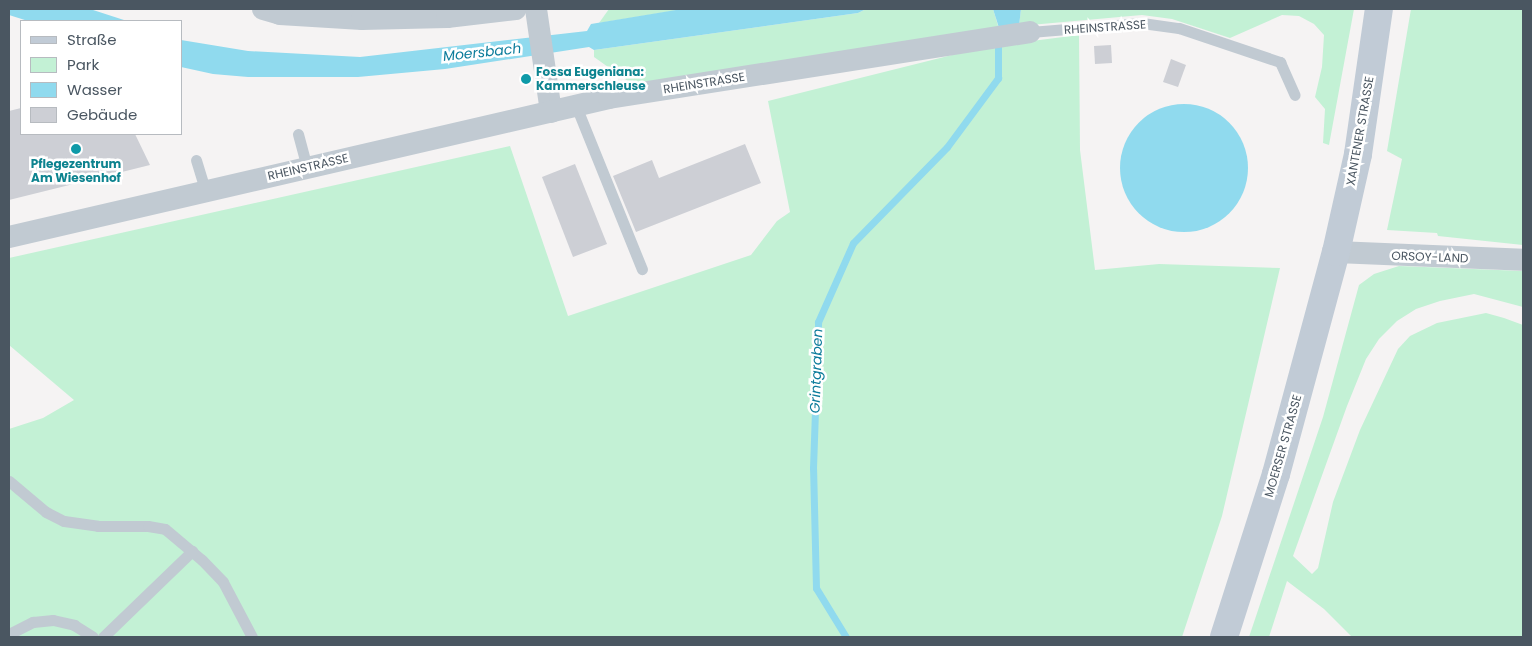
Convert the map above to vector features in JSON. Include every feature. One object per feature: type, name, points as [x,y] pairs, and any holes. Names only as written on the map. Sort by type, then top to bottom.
[{"type":"main road","name":"XANTENER STRASSE","points":[[1336,252],[1358,154],[1380,9]]},
{"type":"main road","name":"MOERSER STRASSE","points":[[1224,637],[1276,474],[1336,252]]},
{"type":"street","points":[[263,9],[280,14],[362,19],[447,17],[516,9]]},
{"type":"street","points":[[536,9],[537,32],[551,112]]},
{"type":"street","name":"RHEINSTRASSE","points":[[9,237],[206,192],[307,166],[576,106],[980,38],[1030,32]]},
{"type":"street","name":"ORSOY-LAND","points":[[1336,252],[1523,260]]},
{"type":"lane","name":"RHEINSTRASSE","points":[[1030,32],[1142,23],[1179,28],[1280,62],[1295,95]]},
{"type":"lane","points":[[576,106],[642,269]]},
{"type":"lane","points":[[298,134],[307,166]]},
{"type":"lane","points":[[196,160],[206,192]]},
{"type":"lane","points":[[9,481],[46,512],[64,521],[98,526],[156,527],[164,529],[192,551],[223,582],[252,637]]},
{"type":"lane","points":[[103,637],[192,551]]},
{"type":"lane","points":[[9,634],[33,622],[54,620],[74,625],[93,637]]},
{"type":"green space","points":[[609,9],[685,9],[599,23]]},
{"type":"green space","points":[[866,9],[993,9],[999,29],[632,84],[594,57],[594,50],[858,13]]},
{"type":"green space","points":[[1021,9],[1354,9],[1329,145],[1323,143],[1325,109],[1315,97],[1322,67],[1324,35],[1314,24],[1299,16],[1282,15],[1230,38],[1172,19],[1142,15],[1019,26]]},
{"type":"green space","points":[[1411,9],[1523,9],[1523,245],[1438,236],[1437,233],[1387,230],[1402,159],[1387,151]]},
{"type":"green space","points":[[1079,35],[1080,150],[1095,270],[1159,264],[1280,268],[1222,516],[1182,637],[9,637],[9,429],[43,418],[74,400],[9,345],[9,258],[510,146],[568,316],[751,255],[777,221],[790,212],[768,101],[984,47]]},
{"type":"green space","points":[[1399,266],[1523,271],[1523,307],[1474,294],[1440,301],[1416,309],[1397,321],[1379,339],[1366,359],[1347,406],[1293,556],[1312,574],[1318,568],[1333,502],[1360,430],[1398,349],[1410,336],[1437,323],[1486,313],[1504,318],[1523,325],[1523,637],[1352,637],[1324,609],[1287,581],[1269,637],[1249,637],[1323,417],[1359,285],[1374,274]]},
{"type":"water","points":[[9,9],[90,9],[124,20],[25,20],[9,15]]},
{"type":"water","name":"Moersbach","points":[[682,9],[866,9],[858,13],[594,50],[589,47],[445,69],[358,77],[248,77],[213,74],[182,67],[182,40],[248,51],[360,57],[587,31],[591,24]]},
{"type":"water","points":[[993,9],[1021,9],[1019,26],[999,28]]},
{"type":"water","points":[[1184,104],[1197,105],[1209,109],[1229,123],[1243,143],[1247,155],[1247,181],[1243,193],[1229,213],[1209,227],[1197,231],[1184,232],[1171,231],[1159,227],[1139,213],[1125,193],[1121,181],[1120,168],[1121,155],[1125,143],[1139,123],[1159,109],[1171,105]]},
{"type":"building","points":[[1111,45],[1112,63],[1095,64],[1094,46]]},
{"type":"building","points":[[1171,59],[1186,65],[1178,87],[1163,82]]},
{"type":"building","name":"Pflegezentrum Am Wiesenhof","points":[[20,108],[20,135],[135,135],[150,165],[9,200],[9,111]]},
{"type":"building","points":[[745,144],[761,183],[636,232],[613,176],[652,160],[659,178]]},
{"type":"building","points":[[575,164],[607,244],[573,257],[542,177]]},
{"type":"waterway","name":"Grintgraben","points":[[846,637],[816,588],[813,468],[818,322],[853,243],[947,147],[998,78],[998,40]]},
{"type":"place","name":"Fossa Eugeniana: Kammerschleuse","points":[[526,79]]},
{"type":"place","name":"Pflegezentrum Am Wiesenhof","points":[[76,149]]}]
